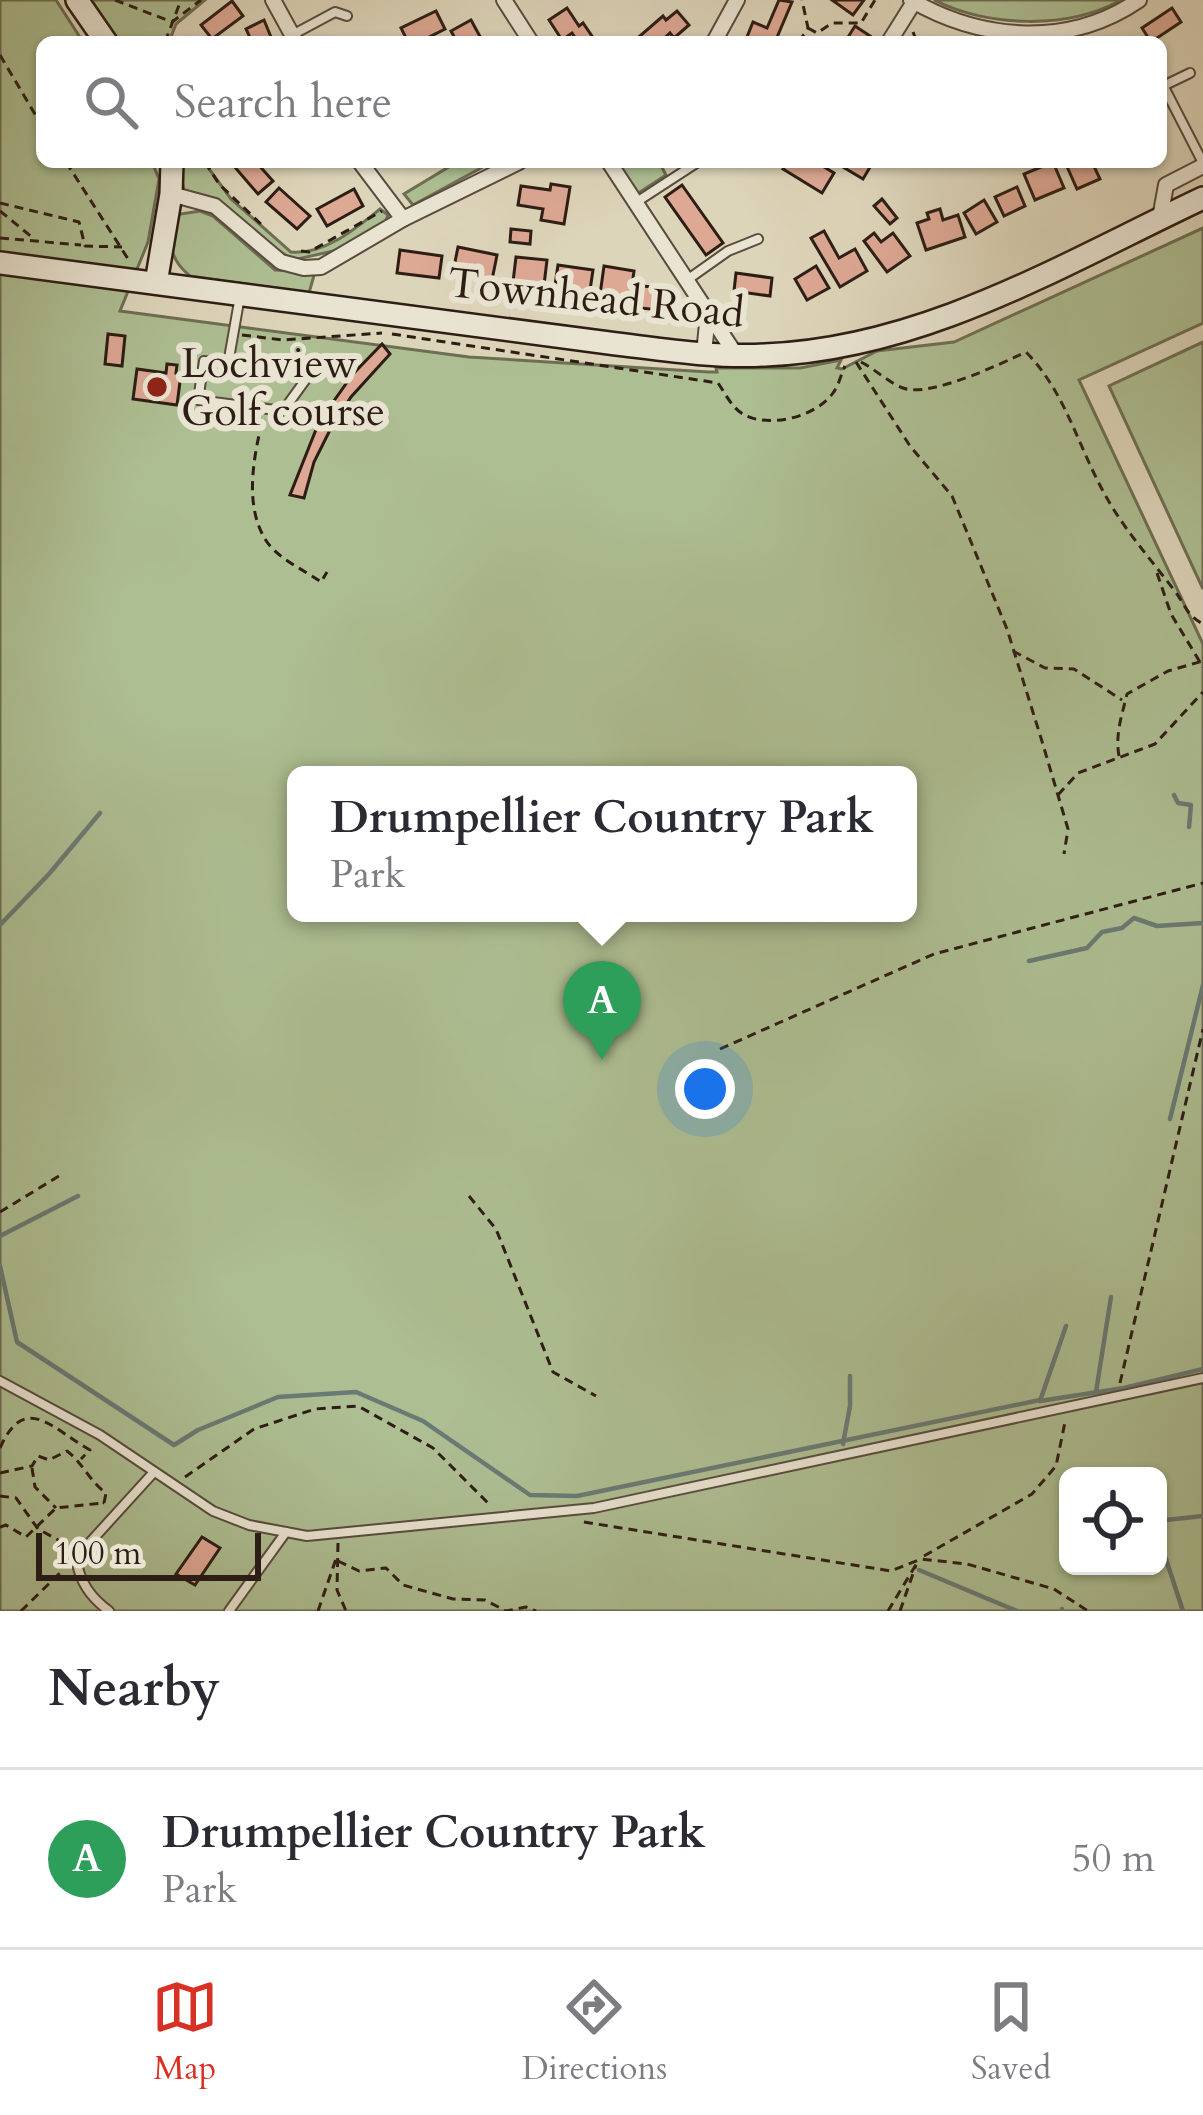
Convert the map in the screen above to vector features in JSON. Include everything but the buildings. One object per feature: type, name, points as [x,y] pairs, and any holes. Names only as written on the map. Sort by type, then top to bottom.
[{"type":"street","points":[[77,0],[102,36]]},
{"type":"street","points":[[273,0],[293,36]]},
{"type":"street","points":[[504,0],[527,36]]},
{"type":"street","points":[[717,36],[737,0]]},
{"type":"street","points":[[893,36],[913,1],[948,21],[1004,33],[1083,27],[1137,2]]},
{"type":"street","points":[[1160,218],[1166,185],[1203,165]]},
{"type":"street","points":[[149,282],[171,194],[172,168]]},
{"type":"street","points":[[364,168],[403,219]]},
{"type":"street","points":[[171,194],[215,206],[281,262],[304,268],[332,262],[403,219],[507,168]]},
{"type":"street","points":[[613,168],[736,355]]},
{"type":"street","name":"Townhead Road","points":[[0,263],[704,354],[766,356],[843,344],[973,309],[1203,198]]},
{"type":"street","points":[[704,354],[708,313]]},
{"type":"lane","points":[[297,36],[335,12],[347,16]]},
{"type":"lane","points":[[1167,84],[1190,73]]},
{"type":"lane","points":[[1167,97],[1203,165]]},
{"type":"lane","points":[[634,202],[688,168]]},
{"type":"lane","points":[[686,280],[728,251],[758,239]]},
{"type":"lane","points":[[228,364],[240,294]]},
{"type":"lane","points":[[205,362],[228,364],[309,375],[283,411],[198,400],[205,362]]},
{"type":"lane","points":[[0,1381],[65,1414],[213,1511],[249,1525],[336,1535],[594,1508],[1203,1378]]},
{"type":"lane","points":[[109,1611],[79,1576],[74,1559],[154,1472]]},
{"type":"lane","points":[[229,1611],[286,1532]]},
{"type":"path","points":[[115,0],[172,22]]},
{"type":"path","points":[[166,36],[181,0]]},
{"type":"path","points":[[172,22],[201,0]]},
{"type":"path","points":[[802,0],[808,28],[803,36]]},
{"type":"path","points":[[808,28],[817,33],[832,23],[861,23],[875,0]]},
{"type":"path","points":[[0,55],[36,116]]},
{"type":"path","points":[[70,168],[149,282]]},
{"type":"path","points":[[209,168],[269,232]]},
{"type":"path","points":[[0,203],[79,222],[85,246]]},
{"type":"path","points":[[286,249],[309,252],[393,206]]},
{"type":"path","points":[[0,212],[34,239]]},
{"type":"path","points":[[0,238],[122,247]]},
{"type":"path","points":[[235,334],[283,340],[383,333],[676,374],[718,383],[739,412],[763,422],[791,417],[826,401],[852,357]]},
{"type":"path","points":[[852,357],[905,389],[947,384],[1026,352],[1068,412],[1101,487],[1188,616],[1203,624]]},
{"type":"path","points":[[852,357],[910,446],[952,496],[1007,629],[1068,829],[1064,854]]},
{"type":"path","points":[[265,410],[255,463],[255,514],[269,545],[281,555],[321,582],[327,572]]},
{"type":"path","points":[[1119,758],[1117,729],[1126,711],[1127,694],[1202,664],[1171,614],[1156,569]]},
{"type":"path","points":[[1011,650],[1045,668],[1075,669],[1125,702]]},
{"type":"path","points":[[1057,796],[1078,772],[1155,744],[1203,692]]},
{"type":"path","points":[[720,1049],[934,954],[1203,883]]},
{"type":"path","points":[[1120,1383],[1203,1029]]},
{"type":"path","points":[[0,1212],[59,1176]]},
{"type":"path","points":[[469,1196],[496,1229],[553,1372],[596,1396]]},
{"type":"path","points":[[173,1484],[254,1429],[315,1409],[358,1406],[433,1448],[500,1515]]},
{"type":"path","points":[[888,1611],[932,1548],[1032,1494],[1056,1466],[1066,1408]]},
{"type":"path","points":[[0,1448],[10,1426],[22,1416],[33,1416],[90,1450],[79,1460]]},
{"type":"path","points":[[56,1508],[35,1487],[32,1466],[38,1456],[49,1460],[67,1450],[106,1492],[104,1503]]},
{"type":"path","points":[[0,1473],[32,1466]]},
{"type":"path","points":[[0,1496],[16,1498],[38,1529],[60,1540],[74,1559],[21,1611]]},
{"type":"path","points":[[0,1527],[6,1525],[26,1537],[56,1508],[123,1505]]},
{"type":"path","points":[[577,1521],[892,1571],[919,1561],[968,1564],[1054,1589],[1088,1611]]},
{"type":"path","points":[[336,1535],[337,1590],[346,1611]]},
{"type":"path","points":[[318,1611],[339,1548]]},
{"type":"path","points":[[338,1561],[359,1571],[386,1568],[403,1585],[453,1599],[484,1600],[506,1611],[526,1607],[536,1611]]},
{"type":"path","points":[[901,1611],[919,1561]]},
{"type":"green space","points":[[0,0],[56,0],[79,36],[36,36],[36,168],[154,168],[159,179],[148,242],[120,311],[469,357],[709,372],[717,372],[716,368],[800,368],[841,360],[837,368],[842,369],[877,351],[954,342],[1203,228],[1203,323],[1079,380],[1203,644],[1203,1611],[0,1611]]},
{"type":"green space","points":[[91,0],[205,0],[176,24],[171,36],[116,36]]},
{"type":"green space","points":[[934,0],[1121,0],[1077,16],[1028,21],[979,16]]},
{"type":"green space","points":[[179,168],[208,168],[231,199],[291,252],[328,245],[380,209],[388,215],[385,223],[338,250],[293,260],[184,190]]},
{"type":"green space","points":[[447,168],[481,168],[413,205],[404,194]]},
{"type":"green space","points":[[619,168],[662,168],[666,175],[637,194]]},
{"type":"green space","points":[[200,211],[213,216],[275,270],[315,272],[309,293],[190,276],[172,249],[174,215]]},
{"type":"green space","points":[[1203,342],[1203,589],[1109,386]]},
{"type":"waterway","points":[[1174,795],[1178,803],[1191,805],[1189,827]]},
{"type":"waterway","points":[[0,925],[100,813]]},
{"type":"waterway","points":[[1029,961],[1087,948],[1102,932],[1122,928],[1134,918],[1157,926],[1203,923]]},
{"type":"waterway","points":[[1170,1119],[1203,985]]},
{"type":"waterway","points":[[0,1236],[78,1196]]},
{"type":"waterway","points":[[0,1266],[17,1342],[174,1445],[278,1397],[356,1392],[423,1421],[530,1495],[577,1496],[1040,1400]]},
{"type":"waterway","points":[[1096,1392],[1111,1297]]},
{"type":"waterway","points":[[1066,1326],[1040,1401],[1203,1369]]},
{"type":"waterway","points":[[843,1444],[850,1376]]},
{"type":"waterway","points":[[1167,1520],[1203,1516]]},
{"type":"waterway","points":[[1167,1562],[1183,1611]]},
{"type":"waterway","points":[[919,1570],[1017,1611]]},
{"type":"place","name":"Lochview Golf course","points":[[157,387]]},
{"type":"place","name":"Drumpellier Country Park","points":[[602,1060]]}]
